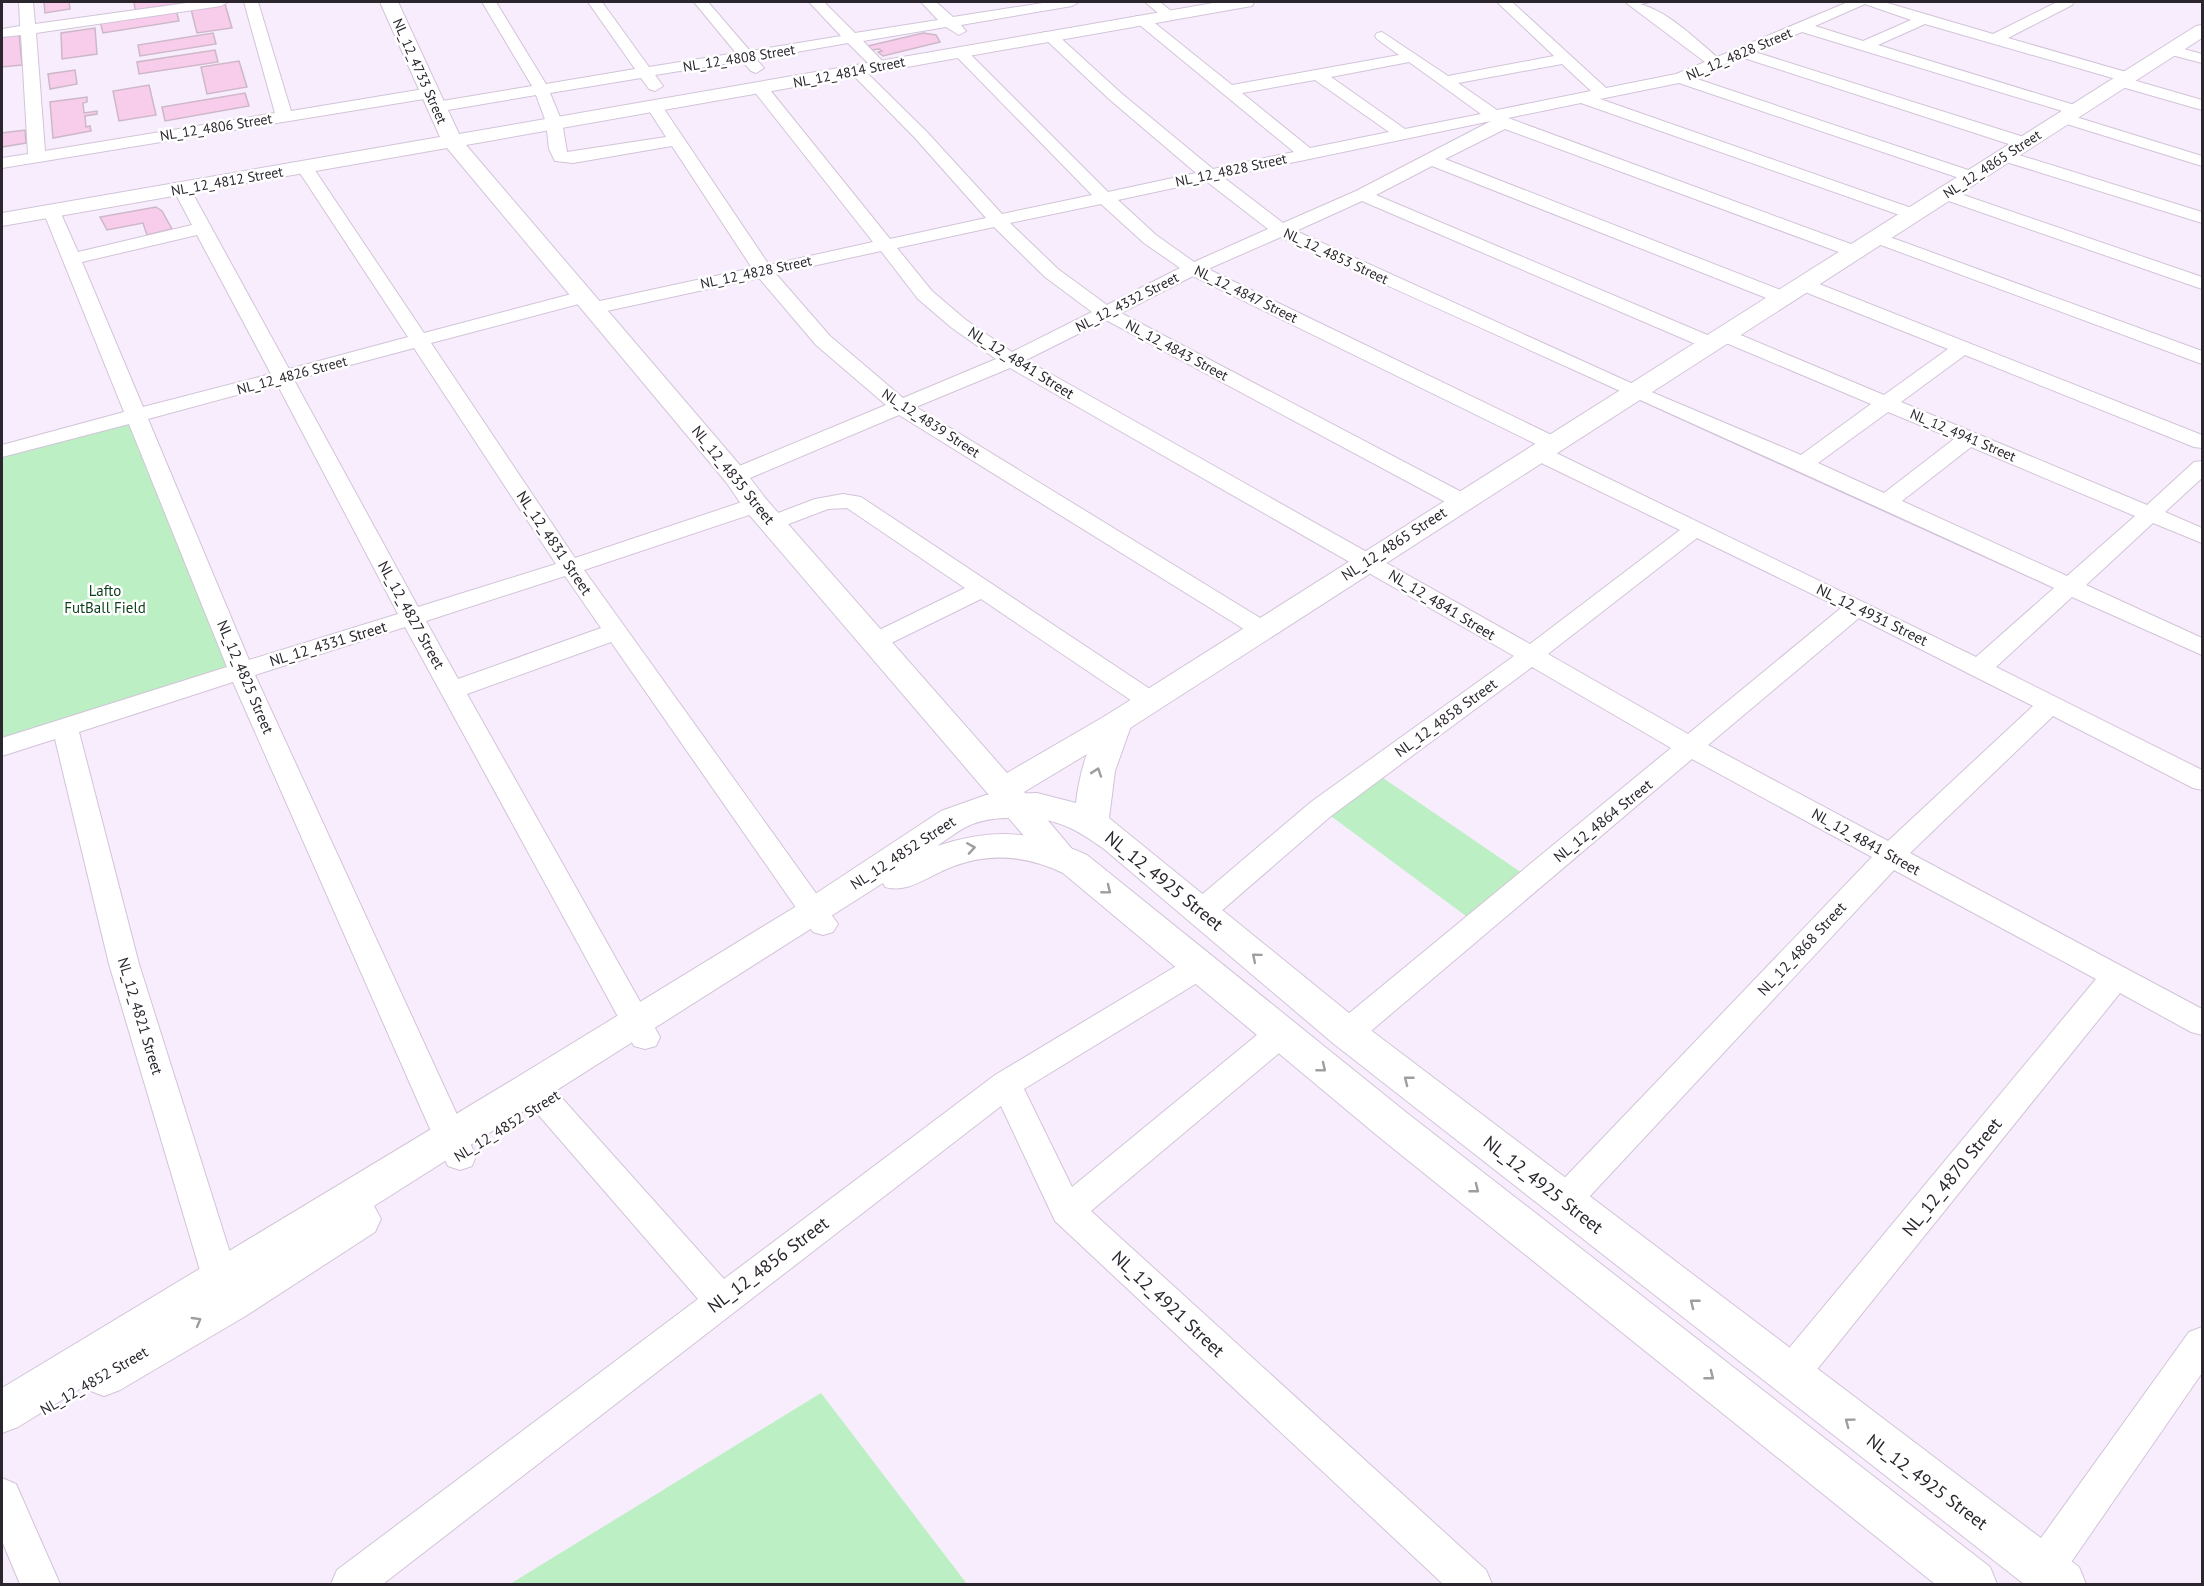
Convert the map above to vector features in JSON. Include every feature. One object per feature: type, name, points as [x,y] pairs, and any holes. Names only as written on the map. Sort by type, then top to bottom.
[{"type":"street","points":[[26,2],[37,157]]},
{"type":"street","points":[[2,33],[221,2]]},
{"type":"street","points":[[251,2],[284,116]]},
{"type":"street","name":"NL_12_4733 Street","points":[[389,2],[452,141]]},
{"type":"street","points":[[489,2],[541,91],[555,123],[557,152],[561,158],[677,140]]},
{"type":"street","name":"NL_12_4839 Street","points":[[595,2],[645,73],[677,140],[763,270],[812,329],[851,367],[903,408],[1261,629]]},
{"type":"street","name":"NL_12_4841 Street","points":[[701,2],[747,57],[766,87],[884,246],[925,295],[958,324],[1011,360],[1368,561],[1692,748],[2202,1023]]},
{"type":"street","points":[[816,2],[879,66]]},
{"type":"street","points":[[928,2],[978,48]]},
{"type":"street","name":"NL_12_4808 Street","points":[[433,100],[541,91],[853,39],[1038,4],[1072,2]]},
{"type":"street","points":[[1152,2],[1169,15]]},
{"type":"street","name":"NL_12_4814 Street","points":[[452,141],[1246,2]]},
{"type":"street","points":[[1504,2],[1604,95]]},
{"type":"street","points":[[1638,2],[1718,64]]},
{"type":"street","name":"NL_12_4828 Street","points":[[588,302],[884,246],[1306,154],[1403,135],[1499,120],[1680,78],[1718,64],[1859,2]]},
{"type":"street","points":[[1871,2],[2202,105]]},
{"type":"street","points":[[1995,39],[2067,2]]},
{"type":"street","points":[[1038,4],[1074,31]]},
{"type":"street","points":[[1141,19],[1306,154]]},
{"type":"street","points":[[1864,46],[1924,19]]},
{"type":"street","points":[[1803,27],[2069,114],[2202,161]]},
{"type":"street","name":"NL_12_4865 Street","points":[[1012,796],[1116,723],[1261,629],[1718,339],[1852,251],[2173,51],[2202,30]]},
{"type":"street","name":"NL_12_4853 Street","points":[[1049,35],[1114,96],[1280,230],[1635,392],[1803,464],[2202,647]]},
{"type":"street","points":[[1382,36],[1499,120],[1852,251]]},
{"type":"street","name":"NL_12_4847 Street","points":[[959,51],[1104,197],[1150,239],[1193,269],[1546,449]]},
{"type":"street","points":[[2173,51],[2202,58]]},
{"type":"street","points":[[1743,53],[2024,143]]},
{"type":"street","points":[[1227,91],[1412,57]]},
{"type":"street","points":[[1445,81],[1564,59]]},
{"type":"street","name":"NL_12_4843 Street","points":[[856,70],[921,135],[1026,253],[1074,293],[1105,312],[1461,501]]},
{"type":"street","points":[[1317,74],[1403,135]]},
{"type":"street","points":[[1680,78],[1971,177]]},
{"type":"street","points":[[1585,99],[1911,214]]},
{"type":"street","name":"NL_12_4806 Street","points":[[2,163],[284,116],[433,100]]},
{"type":"street","name":"NL_12_4332 Street","points":[[735,476],[903,408],[1011,360],[1193,269],[1362,195],[1432,160],[1499,120]]},
{"type":"street","name":"NL_12_4812 Street","points":[[2,220],[452,141]]},
{"type":"street","name":"NL_12_4835 Street","points":[[452,141],[735,476],[764,514],[1012,796]]},
{"type":"street","points":[[2006,156],[2202,218]]},
{"type":"street","points":[[1432,160],[1781,297]]},
{"type":"street","name":"NL_12_4831 Street","points":[[304,167],[570,567],[817,918]]},
{"type":"street","name":"NL_12_4827 Street","points":[[182,189],[412,618],[641,1030]]},
{"type":"street","points":[[1946,194],[2202,283]]},
{"type":"street","name":"NL_12_4941 Street","points":[[1362,195],[1718,339],[1886,402],[2202,536]]},
{"type":"street","name":"NL_12_4825 Street","points":[[52,211],[241,671],[455,1147]]},
{"type":"street","points":[[71,259],[203,228]]},
{"type":"street","points":[[1876,237],[2202,358]]},
{"type":"street","points":[[1802,284],[2202,442]]},
{"type":"street","name":"NL_12_4826 Street","points":[[2,451],[418,341],[588,302]]},
{"type":"street","points":[[1803,464],[1963,347]]},
{"type":"street","points":[[1886,502],[1969,438]]},
{"type":"street","name":"NL_12_4931 Street","points":[[1546,449],[1695,530],[1857,607],[2202,781]]},
{"type":"street","points":[[1979,668],[2202,468]]},
{"type":"street","name":"NL_12_4331 Street","points":[[2,747],[570,567],[764,514],[832,501],[853,502],[1150,701]]},
{"type":"street","name":"NL_12_4858 Street","points":[[1202,911],[1321,809],[1695,530]]},
{"type":"street","points":[[876,641],[982,589]]},
{"type":"street","name":"NL_12_4864 Street","points":[[1347,1033],[1692,748],[1857,607]]},
{"type":"street","points":[[452,690],[615,632]]},
{"type":"street","name":"NL_12_4868 Street","points":[[1564,1201],[1890,856],[2049,705]]},
{"type":"street","points":[[1092,823],[1091,797],[1095,774],[1116,723]]},
{"type":"street","name":"NL_12_4821 Street","points":[[65,726],[124,964],[224,1291]]},
{"type":"street","points":[[1012,796],[1060,855],[1075,864],[1280,1034],[1961,1581]]},
{"type":"street","name":"NL_12_4852 Street","points":[[2,1435],[224,1291],[539,1095],[817,918],[953,819],[1012,796]]},
{"type":"street","name":"NL_12_4925 Street","points":[[1012,796],[1059,809],[1092,823],[1116,840],[1347,1033],[2052,1577]]},
{"type":"street","name":"NL_12_4852 Street","points":[[817,918],[932,859],[960,849],[1016,843],[1060,855]]},
{"type":"street","name":"NL_12_4856 Street","points":[[351,1584],[1006,1084],[1199,967]]},
{"type":"street","name":"NL_12_4870 Street","points":[[1789,1376],[2115,977]]},
{"type":"street","points":[[1006,1084],[1067,1211],[1280,1034]]},
{"type":"street","points":[[539,1095],[721,1300]]},
{"type":"street","points":[[1414,1140],[1445,1109]]},
{"type":"street","name":"NL_12_4921 Street","points":[[1067,1211],[1472,1584]]},
{"type":"street","name":"NL_12_4852 Street","points":[[2,1412],[224,1291]]},
{"type":"street","points":[[2052,1577],[2202,1344]]},
{"type":"street","points":[[2,1497],[40,1584]]},
{"type":"green space","name":"Lafto FutBall Field","points":[[137,415],[248,668],[2,742],[2,453]]},
{"type":"green space","points":[[1367,767],[1528,877],[1474,922],[1316,805]]},
{"type":"green space","points":[[821,1393],[967,1584],[510,1584]]},
{"type":"building","points":[[44,2],[69,2],[70,9],[45,13]]},
{"type":"building","points":[[134,2],[192,2],[135,10]]},
{"type":"building","points":[[225,4],[232,28],[197,33],[191,9]]},
{"type":"building","points":[[176,10],[179,21],[103,33],[100,21]]},
{"type":"building","points":[[95,28],[97,54],[62,59],[61,33]]},
{"type":"building","points":[[213,33],[216,44],[140,56],[138,45]]},
{"type":"building","points":[[923,33],[936,35],[940,42],[883,56],[878,52],[882,51],[879,49],[872,50],[868,46]]},
{"type":"building","points":[[19,34],[22,65],[2,67],[2,37]]},
{"type":"building","points":[[215,50],[218,62],[139,74],[137,62]]},
{"type":"building","points":[[239,61],[247,87],[207,94],[201,67]]},
{"type":"building","points":[[75,70],[77,84],[50,89],[48,74]]},
{"type":"building","points":[[149,85],[156,115],[119,121],[113,91]]},
{"type":"building","points":[[245,93],[249,106],[165,121],[162,107]]},
{"type":"building","points":[[87,97],[87,102],[83,103],[84,113],[97,111],[97,114],[85,116],[86,127],[90,126],[91,131],[53,138],[50,102]]},
{"type":"building","points":[[25,130],[26,143],[2,147],[2,133]]},
{"type":"building","points":[[156,207],[162,211],[172,229],[147,235],[143,223],[107,230],[100,217]]}]
